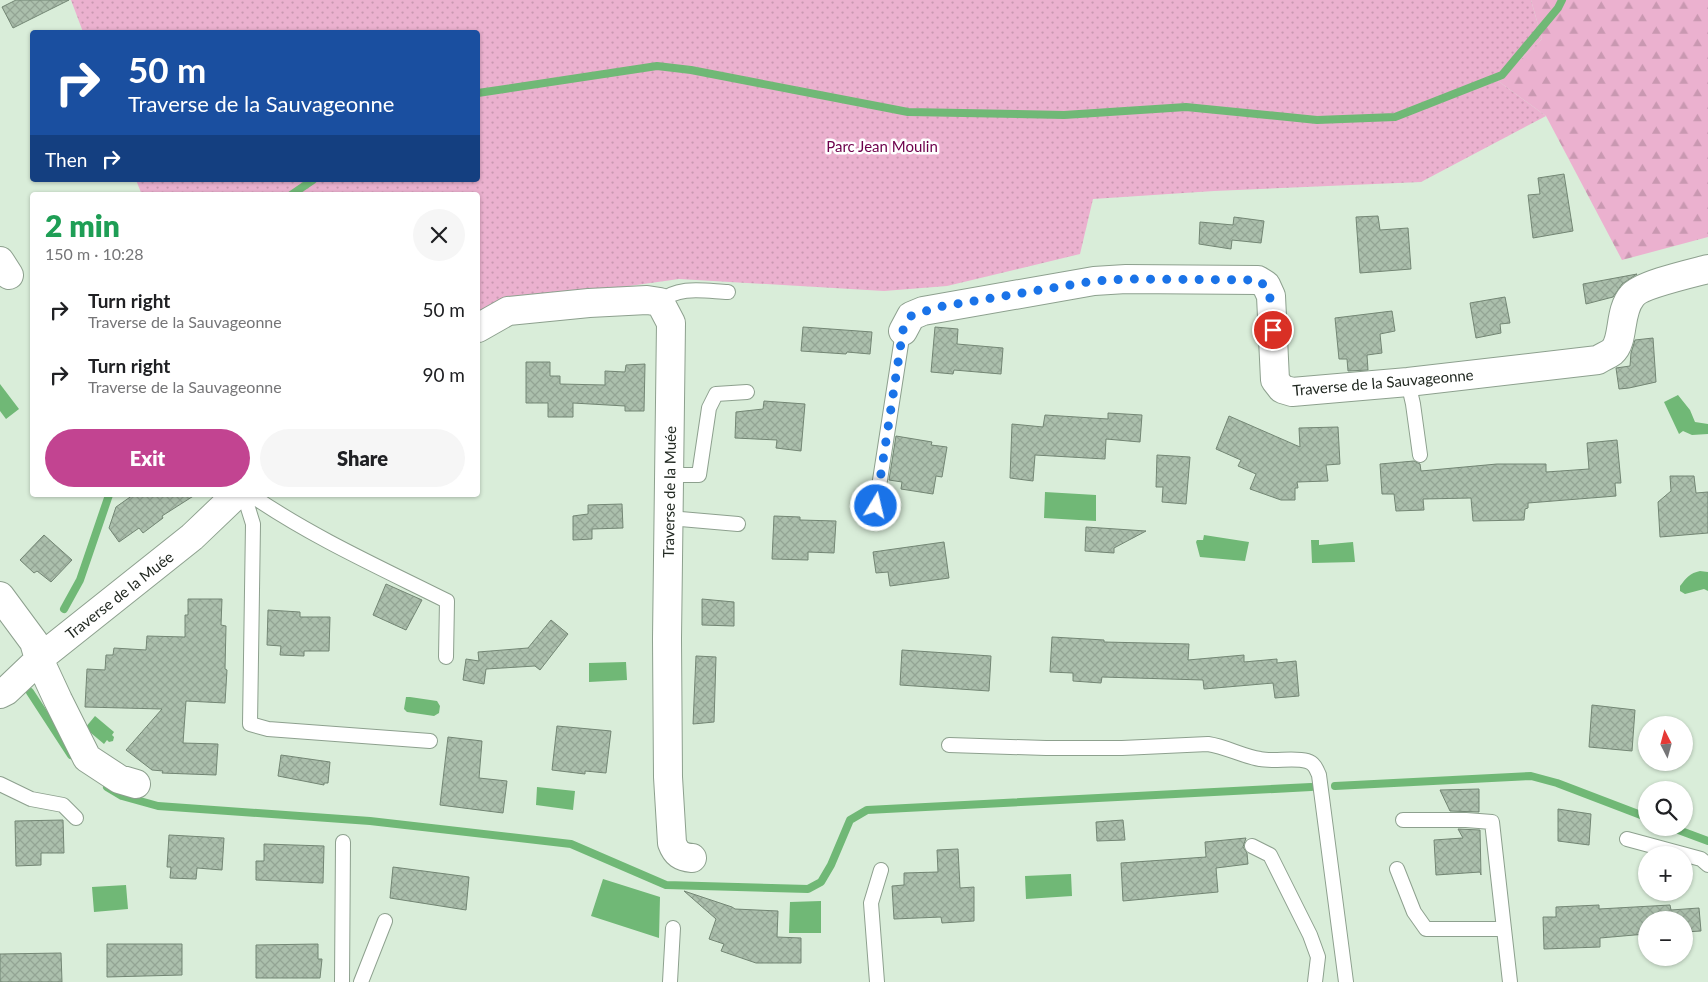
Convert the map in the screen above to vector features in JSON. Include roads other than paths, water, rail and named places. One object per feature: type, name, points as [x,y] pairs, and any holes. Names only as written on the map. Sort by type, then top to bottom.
[{"type":"street","name":"Traverse de la Sauvageonne","points":[[903,330],[911,316],[923,311],[1094,281],[1126,279],[1258,280],[1266,285],[1271,296],[1276,380],[1282,388],[1292,392],[1408,382],[1598,360],[1611,353],[1618,345],[1624,308],[1633,294],[1644,288],[1708,269]]},
{"type":"street","points":[[480,327],[508,312],[589,303],[647,300],[660,302]]},
{"type":"street","name":"Traverse de la Muée","points":[[660,302],[671,323],[668,777],[672,843],[675,850],[682,857],[692,858]]},
{"type":"street","name":"Traverse de la Muée","points":[[0,694],[6,691],[39,659],[192,537],[234,497]]},
{"type":"street","points":[[0,596],[34,642],[39,659],[87,758],[119,779],[136,784]]},
{"type":"lane","points":[[660,302],[667,296],[680,291],[728,292]]},
{"type":"lane","points":[[876,506],[903,330]]},
{"type":"lane","points":[[1408,382],[1420,455]]},
{"type":"lane","points":[[669,472],[683,475],[699,475],[709,408],[716,394],[747,392]]},
{"type":"lane","points":[[245,497],[253,524],[250,724],[268,729],[430,741]]},
{"type":"lane","points":[[254,497],[272,510],[353,555],[447,601],[446,657]]},
{"type":"lane","points":[[669,518],[738,524]]},
{"type":"lane","points":[[949,745],[1112,748],[1208,744],[1222,746],[1263,760],[1306,760],[1314,765],[1319,775],[1346,982]]},
{"type":"lane","points":[[0,784],[31,799],[62,805],[76,818]]},
{"type":"lane","points":[[1403,820],[1492,822],[1510,982]]},
{"type":"lane","points":[[1627,839],[1701,859],[1708,865]]},
{"type":"lane","points":[[342,982],[343,842]]},
{"type":"lane","points":[[1252,846],[1270,855],[1310,935],[1318,957],[1314,982]]},
{"type":"lane","points":[[1397,869],[1414,912],[1426,929],[1504,929]]},
{"type":"lane","points":[[877,982],[871,903],[881,870]]},
{"type":"lane","points":[[361,982],[385,921]]},
{"type":"lane","points":[[670,982],[673,928]]},
{"type":"waterway","points":[[480,93],[657,66],[691,70],[908,112],[1064,115],[1186,107],[1317,120],[1395,117],[1502,75],[1558,8],[1562,0]]},
{"type":"waterway","points":[[295,192],[310,182]]},
{"type":"waterway","points":[[64,609],[80,580],[108,497]]},
{"type":"waterway","points":[[30,692],[71,755]]},
{"type":"waterway","points":[[1335,786],[1531,776],[1557,783],[1638,814]]},
{"type":"waterway","points":[[107,787],[122,796],[158,806],[370,821],[571,844],[666,885],[808,889],[821,882],[831,865],[850,820],[867,810],[1311,787]]},
{"type":"waterway","points":[[1693,835],[1708,841]]},
{"type":"park label","name":"Parc Jean Moulin","points":[[882,146]]}]
